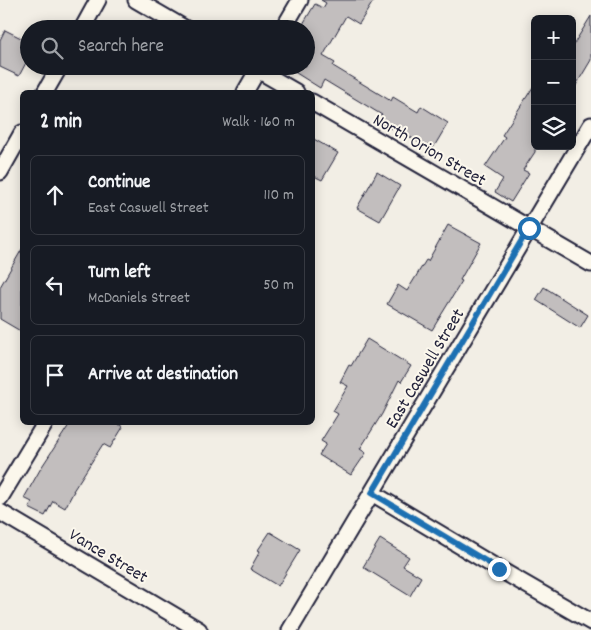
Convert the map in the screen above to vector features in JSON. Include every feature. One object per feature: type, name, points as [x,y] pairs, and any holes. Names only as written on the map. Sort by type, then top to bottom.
[{"type":"street","points":[[87,20],[98,0]]},
{"type":"street","points":[[136,0],[170,20]]},
{"type":"street","points":[[288,20],[300,0]]},
{"type":"street","points":[[47,90],[55,75]]},
{"type":"street","points":[[246,90],[253,75]]},
{"type":"street","points":[[268,75],[293,90]]},
{"type":"street","name":"North Orion Street","points":[[315,104],[591,264]]},
{"type":"street","name":"East Caswell Street","points":[[290,630],[591,124]]},
{"type":"street","points":[[0,172],[20,137]]},
{"type":"street","points":[[0,498],[44,425]]},
{"type":"street","points":[[372,493],[591,622]]},
{"type":"street","name":"Vance Street","points":[[0,512],[199,630]]},
{"type":"building","points":[[321,0],[374,0],[359,24],[346,16],[323,56],[335,63],[333,66],[391,101],[393,97],[418,112],[421,106],[448,123],[432,150],[393,127],[391,129],[378,121],[382,115],[324,80],[320,88],[299,75],[315,75],[315,20],[305,20],[315,4],[323,8],[326,3]]},
{"type":"building","points":[[591,16],[591,60],[576,85],[576,60],[576,40]]},
{"type":"building","points":[[5,30],[20,38],[19,76],[0,67],[0,40]]},
{"type":"building","points":[[531,90],[531,150],[535,150],[535,152],[523,170],[529,173],[511,202],[495,192],[503,179],[485,167],[505,137],[502,135]]},
{"type":"building","points":[[315,140],[338,153],[322,180],[315,176]]},
{"type":"building","points":[[377,172],[400,186],[380,221],[357,208]]},
{"type":"building","points":[[448,225],[481,243],[460,280],[462,281],[432,330],[387,304],[398,285],[407,291],[426,260],[428,261]]},
{"type":"building","points":[[20,252],[20,331],[0,319],[0,287]]},
{"type":"building","points":[[544,287],[588,315],[580,328],[536,300]]},
{"type":"building","points":[[367,339],[411,366],[401,382],[399,380],[382,414],[360,449],[366,453],[351,475],[319,455],[326,444],[321,441],[338,414],[333,411],[348,386],[340,382]]},
{"type":"building","points":[[69,425],[120,425],[123,427],[110,448],[103,444],[73,491],[65,508],[53,501],[45,516],[29,508],[32,502],[24,498]]},
{"type":"building","points":[[270,532],[300,550],[278,586],[250,569],[260,551],[258,550]]},
{"type":"building","points":[[380,539],[409,557],[403,566],[421,577],[410,596],[363,567]]},
{"type":"route","points":[[499,569],[372,493],[529,228]]}]
